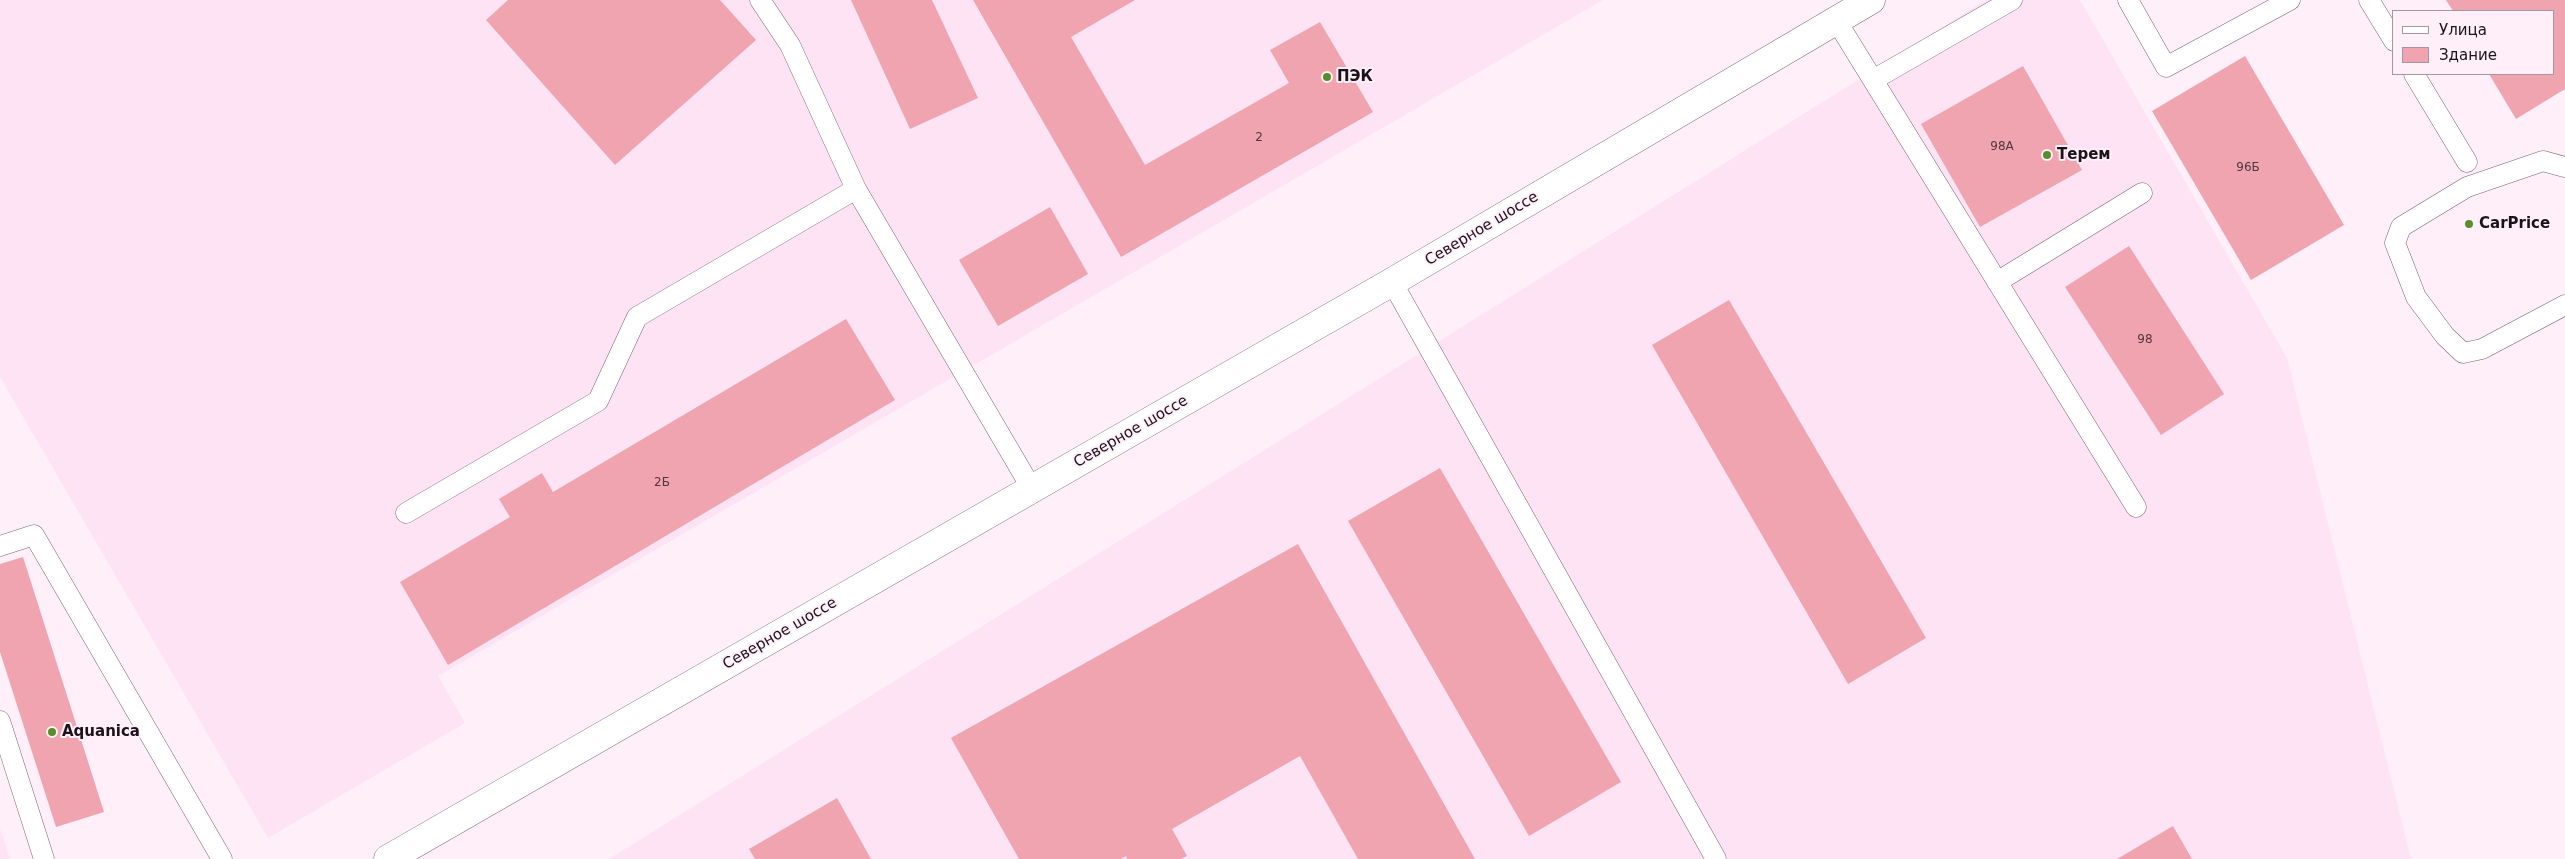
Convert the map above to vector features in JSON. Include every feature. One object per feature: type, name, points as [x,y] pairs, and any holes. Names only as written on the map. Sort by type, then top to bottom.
[{"type":"main road","name":"Северное шоссе","points":[[388,859],[1392,282],[1871,0]]},
{"type":"lane","points":[[760,0],[790,45],[856,189],[1032,489]]},
{"type":"lane","points":[[1873,80],[2012,0]]},
{"type":"lane","points":[[2128,0],[2166,67],[2290,0]]},
{"type":"lane","points":[[2369,0],[2392,38]]},
{"type":"lane","points":[[1836,20],[2136,507]]},
{"type":"lane","points":[[2415,75],[2467,162]]},
{"type":"lane","points":[[2565,167],[2543,161],[2467,187],[2401,227],[2395,244],[2416,297],[2445,336],[2463,353],[2482,349],[2565,305]]},
{"type":"lane","points":[[406,513],[598,401],[637,317],[856,189]]},
{"type":"lane","points":[[1997,282],[2142,193]]},
{"type":"lane","points":[[1392,282],[1716,859]]},
{"type":"lane","points":[[0,546],[34,536],[222,859]]},
{"type":"lane","points":[[0,721],[44,859]]},
{"type":"shaded area","points":[[0,0],[1603,0],[438,676],[465,723],[268,838],[0,377]]},
{"type":"shaded area","points":[[1986,0],[2080,0],[2287,358],[2411,859],[609,859]]},
{"type":"shaded area","points":[[0,829],[10,859],[0,859]]},
{"type":"building","points":[[508,0],[720,0],[756,40],[615,165],[486,20]]},
{"type":"building","points":[[851,0],[932,0],[978,98],[910,129]]},
{"type":"building","points":[[973,0],[1135,0],[1071,37],[1145,165],[1289,83],[1270,50],[1320,22],[1373,112],[1121,257]]},
{"type":"building","points":[[2446,0],[2565,0],[2565,89],[2516,119],[2490,75],[2555,75],[2555,10],[2452,10]]},
{"type":"building","points":[[2245,56],[2344,225],[2251,280],[2152,111]]},
{"type":"building","points":[[2023,66],[2082,170],[1980,227],[1921,124]]},
{"type":"building","points":[[1050,207],[1088,274],[998,326],[959,260]]},
{"type":"building","points":[[2129,246],[2224,394],[2161,435],[2065,287]]},
{"type":"building","points":[[1729,300],[1926,638],[1848,684],[1652,345]]},
{"type":"building","points":[[846,319],[895,400],[448,665],[400,582],[510,517],[499,499],[542,473],[553,492]]},
{"type":"building","points":[[1440,468],[1621,782],[1529,836],[1348,521]]},
{"type":"building","points":[[1298,544],[1475,859],[1358,859],[1300,756],[1172,829],[1187,856],[1181,859],[1127,859],[1126,856],[1121,859],[1019,859],[951,738]]},
{"type":"building","name":"Aquanica","points":[[23,557],[104,812],[56,827],[0,652],[0,564]]},
{"type":"building","points":[[837,798],[871,859],[755,859],[749,849]]},
{"type":"building","points":[[2173,826],[2192,859],[2117,859]]},
{"type":"place","name":"ПЭК","points":[[1327,77]]},
{"type":"place","name":"Терем","points":[[2047,155]]},
{"type":"place","name":"CarPrice","points":[[2469,224]]},
{"type":"place","name":"Aquanica","points":[[52,732]]}]
